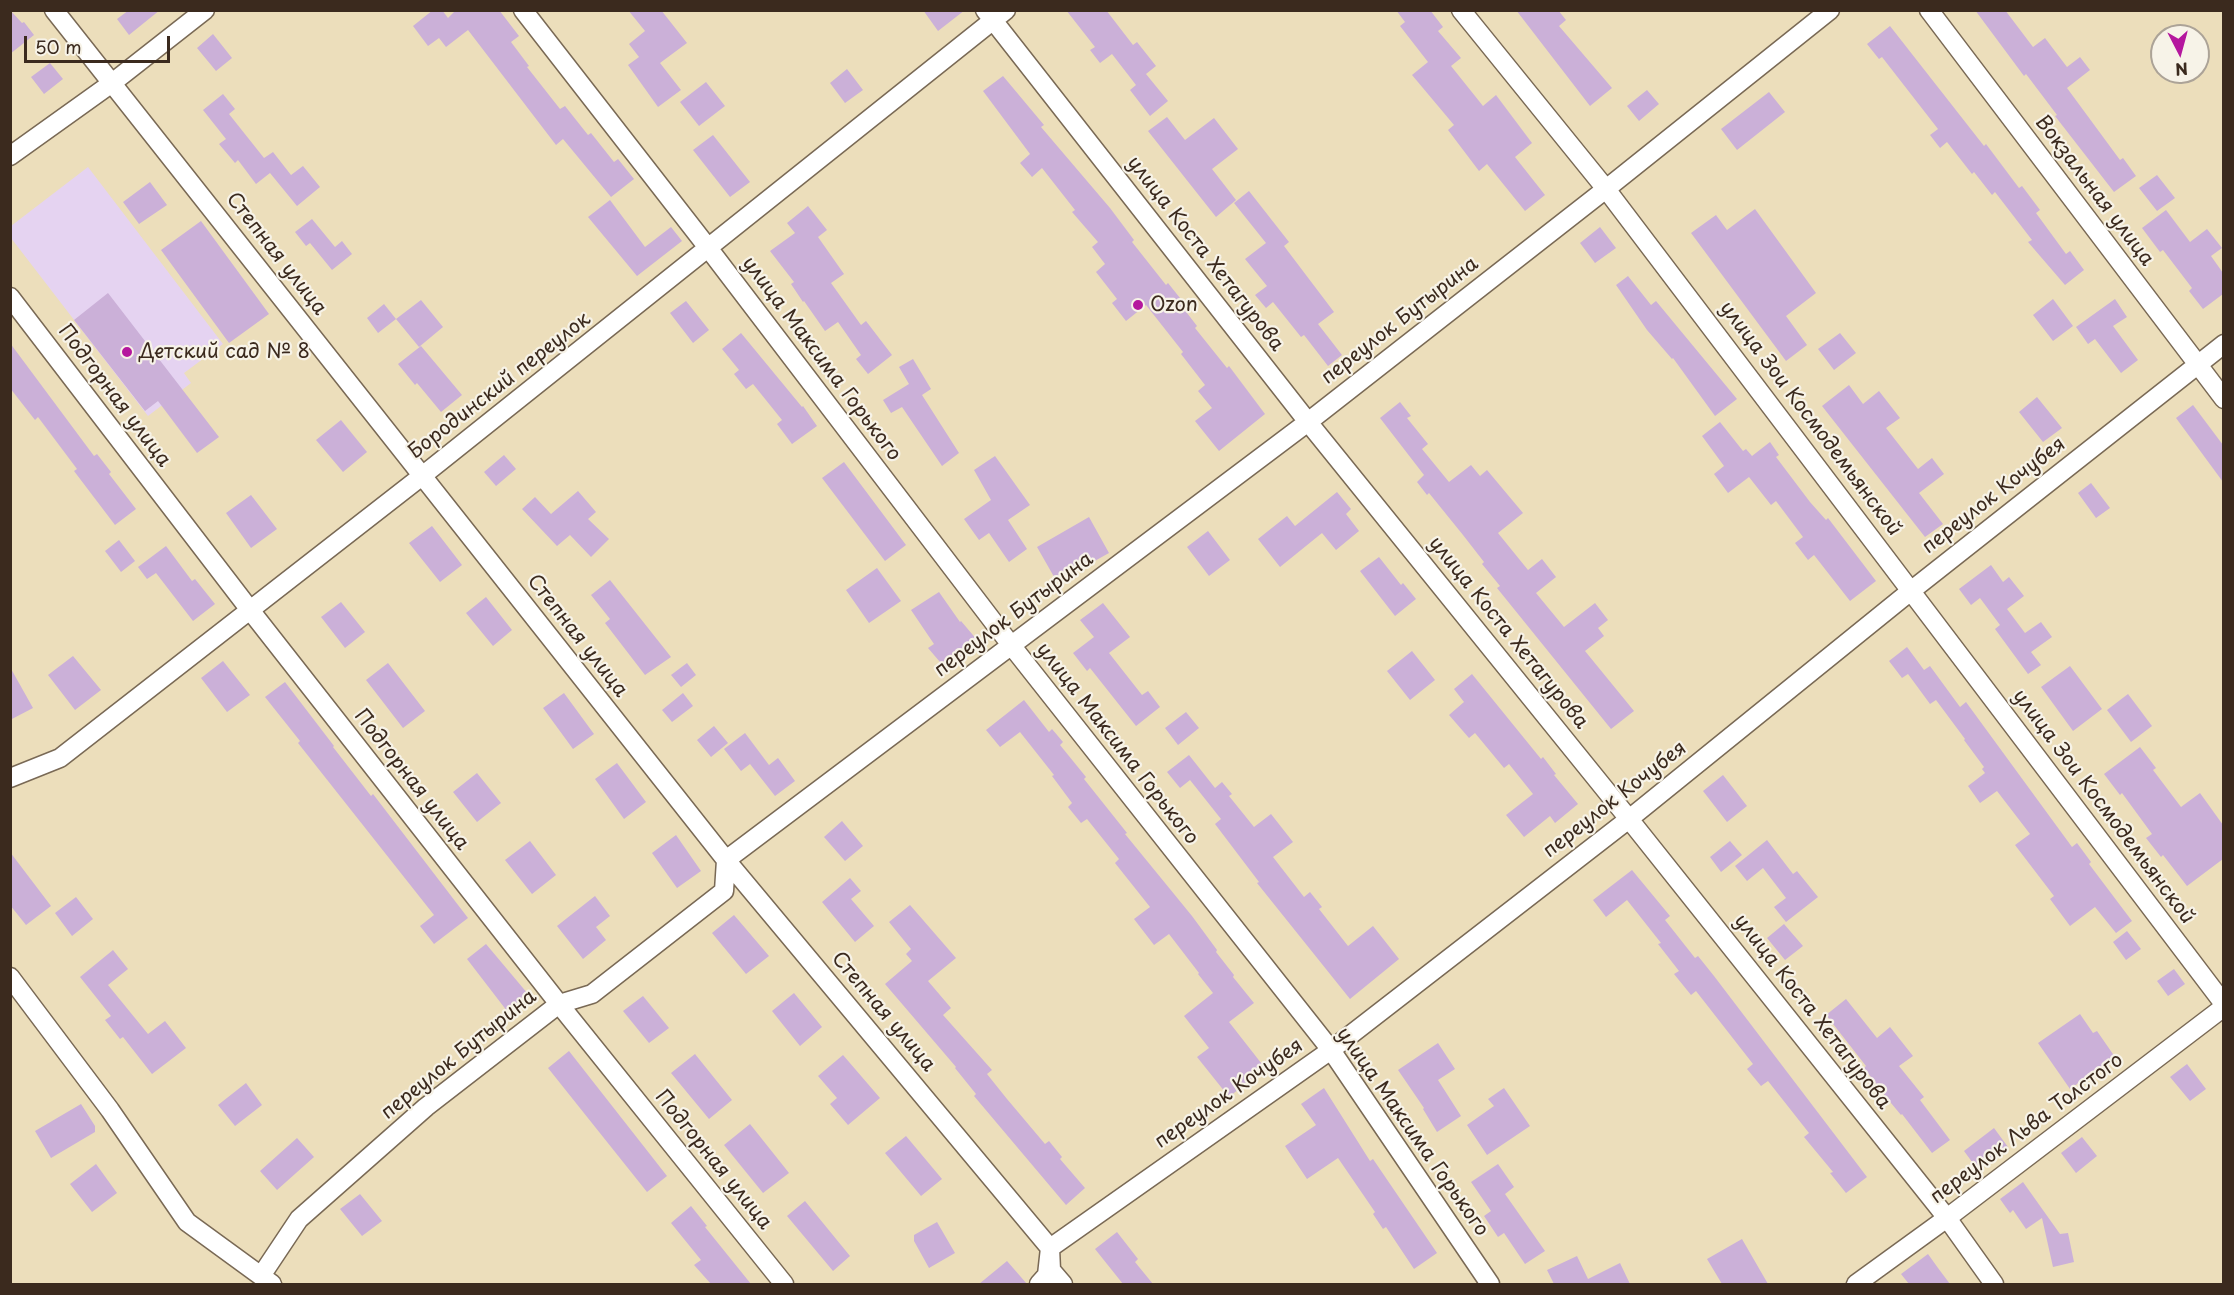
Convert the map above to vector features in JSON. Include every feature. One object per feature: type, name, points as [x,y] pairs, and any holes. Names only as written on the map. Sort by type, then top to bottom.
[{"type":"street","name":"Степная улица","points":[[54,10],[726,860],[1050,1248],[1051,1270],[1063,1284]]},
{"type":"street","points":[[10,156],[112,83],[205,10]]},
{"type":"street","name":"улица Максима Горького","points":[[523,10],[709,249],[1011,645],[1331,1050],[1490,1284]]},
{"type":"street","name":"улица Зои Космодемьянской","points":[[1461,10],[1606,189],[1912,590],[2223,1006]]},
{"type":"street","name":"переулок Бутырина","points":[[266,1280],[299,1219],[426,1107],[559,1004],[592,994],[724,891],[726,860],[1308,422],[1830,10]]},
{"type":"street","name":"Вокзальная улица","points":[[1929,10],[2223,399]]},
{"type":"street","name":"Бородинский переулок","points":[[10,778],[60,758],[709,249],[995,14]]},
{"type":"street","name":"улица Коста Хетагурова","points":[[995,14],[1308,422],[1947,1218],[1994,1284]]},
{"type":"street","name":"Подгорная улица","points":[[10,297],[250,610],[559,1004],[784,1284]]},
{"type":"street","name":"переулок Кочубея","points":[[1050,1248],[1331,1050],[1629,819],[1912,590],[2223,344]]},
{"type":"street","points":[[10,977],[110,1110],[186,1222],[266,1280]]},
{"type":"street","name":"переулок Льва Толстого","points":[[1857,1284],[1947,1218],[2223,1006]]},
{"type":"street","points":[[1040,1284],[1047,1275],[1050,1248]]},
{"type":"shaded area","points":[[88,167],[223,344],[184,373],[191,383],[148,416],[11,238],[11,226]]},
{"type":"building","points":[[10,10],[34,35],[10,54]]},
{"type":"building","points":[[129,10],[160,10],[129,35],[117,19]]},
{"type":"building","points":[[433,10],[442,10],[448,18],[456,10],[499,10],[519,36],[511,42],[529,66],[527,67],[560,109],[565,106],[588,135],[591,133],[614,162],[618,159],[634,179],[611,197],[563,139],[556,145],[468,30],[446,47],[439,38],[428,46],[413,26]]},
{"type":"building","points":[[628,10],[661,10],[687,43],[660,63],[681,90],[658,107],[628,65],[639,57],[629,44],[645,31]]},
{"type":"building","points":[[923,10],[965,10],[938,31]]},
{"type":"building","points":[[1066,10],[1106,10],[1133,45],[1137,42],[1156,66],[1146,74],[1168,101],[1150,116],[1130,90],[1136,85],[1112,54],[1100,63],[1090,50],[1095,47]]},
{"type":"building","points":[[1396,10],[1430,10],[1443,27],[1438,31],[1461,58],[1451,66],[1483,106],[1496,95],[1532,143],[1515,157],[1545,195],[1525,211],[1487,164],[1479,171],[1448,130],[1454,125],[1412,75],[1428,62],[1400,26],[1405,22]]},
{"type":"building","points":[[1516,10],[1558,10],[1566,20],[1559,26],[1612,88],[1590,106]]},
{"type":"building","points":[[1975,10],[2005,10],[2033,47],[2045,38],[2067,67],[2080,57],[2090,70],[2067,88],[2120,160],[2123,158],[2136,176],[2114,192]]},
{"type":"building","points":[[1890,26],[1984,146],[1986,144],[2019,188],[2022,186],[2040,210],[2036,213],[2066,254],[2070,251],[2084,270],[2065,285],[2028,242],[2032,240],[1995,192],[1992,195],[1947,142],[1940,148],[1930,135],[1938,129],[1882,57],[1879,59],[1867,44]]},
{"type":"building","points":[[213,34],[232,58],[216,71],[197,48]]},
{"type":"building","points":[[50,63],[63,79],[44,94],[31,77]]},
{"type":"building","points":[[847,69],[863,90],[845,103],[830,83]]},
{"type":"building","points":[[1003,76],[1044,125],[1041,127],[1110,208],[1134,240],[1132,242],[1166,285],[1168,283],[1180,298],[1177,300],[1197,326],[1195,328],[1227,368],[1229,366],[1265,414],[1219,451],[1195,421],[1212,408],[1198,391],[1205,385],[1181,354],[1183,352],[1146,305],[1126,321],[1112,303],[1117,299],[1096,272],[1105,264],[1092,247],[1098,242],[1072,212],[1075,210],[1042,168],[1032,177],[1020,163],[1030,154],[983,91]]},
{"type":"building","points":[[706,82],[725,106],[699,126],[680,102]]},
{"type":"building","points":[[1647,90],[1659,104],[1639,121],[1627,106]]},
{"type":"building","points":[[1769,92],[1785,112],[1737,150],[1721,129]]},
{"type":"building","points":[[223,94],[235,109],[229,114],[264,158],[273,152],[291,175],[303,166],[320,187],[297,206],[270,173],[256,184],[238,160],[235,163],[219,144],[226,139],[203,110]]},
{"type":"building","points":[[1167,117],[1185,140],[1214,118],[1238,149],[1212,169],[1236,200],[1216,217],[1148,131]]},
{"type":"building","points":[[713,135],[750,182],[730,197],[693,150]]},
{"type":"building","points":[[2157,175],[2175,198],[2157,211],[2139,188]]},
{"type":"building","points":[[150,182],[167,205],[139,224],[123,202]]},
{"type":"building","points":[[1249,191],[1289,242],[1284,246],[1334,312],[1318,324],[1342,355],[1328,366],[1304,335],[1301,337],[1273,302],[1266,308],[1255,295],[1267,286],[1245,259],[1266,243],[1234,203]]},
{"type":"building","points":[[610,200],[645,247],[671,227],[682,241],[637,276],[588,217]]},
{"type":"building","points":[[808,206],[827,230],[818,237],[844,274],[831,283],[861,325],[866,321],[892,355],[868,374],[856,359],[861,355],[838,322],[825,331],[791,284],[794,282],[770,251],[795,233],[787,223]]},
{"type":"building","points":[[1755,209],[1816,293],[1786,316],[1807,345],[1786,361],[1691,233],[1716,215],[1727,230]]},
{"type":"building","points":[[2166,210],[2190,242],[2207,229],[2222,248],[2211,256],[2223,273],[2223,294],[2203,309],[2189,291],[2192,288],[2163,250],[2160,252],[2142,228]]},
{"type":"building","points":[[312,219],[335,247],[342,241],[352,254],[332,270],[310,243],[306,246],[295,232]]},
{"type":"building","points":[[201,221],[269,314],[229,343],[161,250]]},
{"type":"building","points":[[1600,227],[1616,248],[1595,263],[1580,243]]},
{"type":"building","points":[[1628,276],[1651,305],[1656,301],[1737,399],[1715,416],[1673,358],[1647,330],[1616,285]]},
{"type":"building","name":"Детский сад № 8","points":[[108,293],[219,437],[197,453],[158,401],[145,411],[74,320]]},
{"type":"building","points":[[2053,299],[2073,326],[2053,341],[2033,315]]},
{"type":"building","points":[[2115,299],[2127,317],[2113,326],[2138,360],[2121,373],[2095,339],[2088,344],[2076,327]]},
{"type":"building","points":[[421,300],[443,327],[419,347],[396,319]]},
{"type":"building","points":[[686,301],[709,330],[693,343],[670,313]]},
{"type":"building","points":[[384,304],[396,319],[378,333],[367,318]]},
{"type":"building","points":[[741,333],[803,406],[817,426],[792,444],[777,424],[782,420],[753,384],[746,389],[734,374],[739,370],[722,349]]},
{"type":"building","points":[[1840,333],[1856,353],[1834,370],[1818,349]]},
{"type":"building","points":[[10,343],[94,456],[97,454],[111,472],[109,474],[136,509],[115,525],[74,471],[77,469],[38,417],[35,420],[10,388]]},
{"type":"building","points":[[421,346],[462,395],[441,412],[398,364]]},
{"type":"building","points":[[913,359],[931,389],[922,395],[959,453],[942,466],[902,407],[891,413],[883,400],[909,384],[899,367]]},
{"type":"building","points":[[1849,385],[1863,404],[1879,391],[1900,418],[1886,428],[1918,469],[1932,458],[1944,474],[1919,493],[1943,524],[1925,537],[1822,406]]},
{"type":"building","points":[[2037,397],[2062,428],[2043,442],[2019,412]]},
{"type":"building","points":[[1400,402],[1411,416],[1407,418],[1428,444],[1422,449],[1449,482],[1471,465],[1480,476],[1487,470],[1523,513],[1498,533],[1528,570],[1542,559],[1556,577],[1536,593],[1564,627],[1595,603],[1608,620],[1598,628],[1604,636],[1585,651],[1634,711],[1611,729],[1497,588],[1500,586],[1463,535],[1429,493],[1427,495],[1417,482],[1424,475],[1380,418]]},
{"type":"building","points":[[2193,405],[2223,445],[2223,482],[2176,418]]},
{"type":"building","points":[[341,420],[367,452],[343,472],[316,440]]},
{"type":"building","points":[[1720,422],[1743,451],[1746,449],[1752,456],[1770,442],[1779,455],[1776,457],[1810,502],[1826,520],[1828,518],[1876,581],[1850,601],[1814,555],[1808,560],[1795,543],[1803,537],[1776,501],[1771,505],[1749,477],[1728,493],[1714,474],[1724,466],[1702,436]]},
{"type":"building","points":[[504,455],[516,469],[496,486],[484,472]]},
{"type":"building","points":[[995,456],[1030,505],[1008,520],[1027,549],[1009,562],[989,533],[979,540],[964,519],[991,500],[974,470]]},
{"type":"building","points":[[844,462],[906,545],[885,561],[822,478]]},
{"type":"building","points":[[2091,483],[2110,508],[2096,518],[2078,493]]},
{"type":"building","points":[[578,491],[596,512],[588,519],[609,539],[591,557],[570,535],[557,546],[522,509],[535,497],[551,514]]},
{"type":"building","points":[[1337,492],[1351,509],[1346,514],[1359,531],[1336,550],[1322,533],[1280,567],[1258,539],[1287,516],[1295,526]]},
{"type":"building","points":[[251,495],[277,529],[251,548],[226,513]]},
{"type":"building","points":[[1089,517],[1109,553],[1057,582],[1037,547]]},
{"type":"building","points":[[432,526],[462,565],[440,582],[409,543]]},
{"type":"building","points":[[1208,531],[1230,560],[1209,576],[1187,547]]},
{"type":"building","points":[[119,540],[135,561],[121,572],[105,551]]},
{"type":"building","points":[[166,546],[192,581],[195,579],[215,604],[193,621],[156,573],[147,579],[138,567]]},
{"type":"building","points":[[1379,557],[1401,585],[1403,583],[1416,599],[1395,616],[1360,571]]},
{"type":"building","points":[[1991,565],[2003,582],[2009,577],[2024,596],[2007,609],[2025,633],[2041,622],[2052,637],[2031,652],[2041,665],[2028,674],[1995,629],[2000,625],[1980,598],[1971,605],[1959,589]]},
{"type":"building","points":[[877,568],[901,601],[869,623],[846,590]]},
{"type":"building","points":[[610,580],[671,657],[645,675],[605,623],[610,619],[591,595]]},
{"type":"building","points":[[939,592],[960,622],[978,641],[946,669],[928,648],[934,644],[911,610]]},
{"type":"building","points":[[486,597],[512,630],[493,646],[466,613]]},
{"type":"building","points":[[341,602],[365,632],[345,648],[321,617]]},
{"type":"building","points":[[1103,603],[1130,637],[1109,653],[1142,695],[1148,691],[1160,707],[1136,726],[1090,668],[1087,671],[1073,653],[1094,637],[1080,620]]},
{"type":"building","points":[[1907,647],[1924,670],[1930,666],[1960,707],[1966,702],[2072,847],[2077,843],[2091,862],[2089,864],[2132,921],[2116,933],[2095,907],[2070,926],[2050,899],[2054,896],[2015,845],[2030,834],[1997,791],[1980,803],[1968,786],[1985,773],[1982,769],[1984,767],[1936,700],[1930,704],[1908,674],[1902,678],[1889,661]]},
{"type":"building","points":[[1412,651],[1435,680],[1410,700],[1387,671]]},
{"type":"building","points":[[73,656],[101,690],[75,710],[48,675]]},
{"type":"building","points":[[223,661],[250,695],[227,712],[201,678]]},
{"type":"building","points":[[388,663],[425,711],[403,728],[366,680]]},
{"type":"building","points":[[687,663],[696,675],[681,687],[671,675]]},
{"type":"building","points":[[2070,666],[2102,709],[2073,731],[2041,687]]},
{"type":"building","points":[[10,667],[33,708],[10,720]]},
{"type":"building","points":[[1472,674],[1541,759],[1543,757],[1556,774],[1554,775],[1578,804],[1555,823],[1550,816],[1524,837],[1506,815],[1533,794],[1509,764],[1504,768],[1475,733],[1469,738],[1449,715],[1464,702],[1454,689]]},
{"type":"building","points":[[285,682],[333,747],[371,796],[373,794],[468,918],[434,944],[420,926],[434,915],[298,743],[300,741],[265,697]]},
{"type":"building","points":[[564,693],[594,734],[573,749],[543,708]]},
{"type":"building","points":[[683,693],[693,706],[672,722],[662,710]]},
{"type":"building","points":[[2128,694],[2152,726],[2131,742],[2107,710]]},
{"type":"building","points":[[1024,700],[1049,732],[1052,729],[1063,742],[1060,745],[1086,777],[1084,779],[1127,833],[1125,834],[1192,916],[1234,975],[1233,977],[1254,1003],[1229,1022],[1265,1068],[1229,1097],[1197,1057],[1209,1048],[1184,1016],[1213,993],[1169,934],[1154,945],[1134,919],[1150,907],[1115,863],[1119,859],[1087,819],[1081,823],[1068,807],[1072,803],[1052,776],[1054,775],[1020,732],[1000,747],[986,730]]},
{"type":"building","points":[[1186,712],[1199,728],[1178,745],[1165,728]]},
{"type":"building","points":[[714,726],[728,743],[711,757],[697,740]]},
{"type":"building","points":[[745,733],[769,765],[778,758],[795,781],[775,796],[750,764],[741,771],[724,749]]},
{"type":"building","points":[[2140,747],[2156,768],[2153,770],[2181,807],[2200,793],[2223,825],[2223,859],[2187,886],[2163,855],[2161,857],[2146,838],[2152,834],[2122,793],[2120,795],[2104,774]]},
{"type":"building","points":[[1189,755],[1215,788],[1222,782],[1232,794],[1229,796],[1254,827],[1271,814],[1293,842],[1273,857],[1304,897],[1310,892],[1322,907],[1319,909],[1348,946],[1373,926],[1399,959],[1350,999],[1257,883],[1259,882],[1215,824],[1221,819],[1190,780],[1180,788],[1167,772]]},
{"type":"building","points":[[617,763],[646,802],[624,819],[595,779]]},
{"type":"building","points":[[477,773],[501,803],[477,822],[453,792]]},
{"type":"building","points":[[1723,775],[1747,806],[1727,822],[1703,791]]},
{"type":"building","points":[[842,821],[863,846],[845,861],[824,837]]},
{"type":"building","points":[[676,835],[701,871],[677,888],[652,853]]},
{"type":"building","points":[[1767,840],[1793,874],[1797,871],[1818,897],[1786,922],[1774,907],[1786,898],[1763,868],[1747,881],[1735,866]]},
{"type":"building","points":[[530,841],[556,875],[532,894],[505,860]]},
{"type":"building","points":[[1730,841],[1742,855],[1721,872],[1710,857]]},
{"type":"building","points":[[10,852],[51,906],[26,925],[10,905]]},
{"type":"building","points":[[1632,870],[1670,916],[1665,920],[1695,958],[1698,956],[1714,976],[1867,1177],[1846,1193],[1830,1173],[1833,1172],[1804,1137],[1809,1133],[1768,1081],[1761,1086],[1747,1069],[1753,1064],[1696,991],[1691,995],[1674,974],[1679,971],[1658,944],[1661,943],[1627,900],[1606,917],[1593,900]]},
{"type":"building","points":[[850,878],[861,891],[851,899],[874,926],[855,942],[822,902]]},
{"type":"building","points":[[595,896],[610,916],[596,927],[606,940],[583,959],[557,926]]},
{"type":"building","points":[[76,897],[93,919],[72,936],[55,913]]},
{"type":"building","points":[[910,905],[956,958],[928,981],[951,1008],[943,1015],[992,1070],[987,1074],[1007,1099],[1045,1144],[1049,1141],[1062,1157],[1060,1159],[1085,1188],[1066,1205],[974,1096],[976,1094],[956,1067],[885,984],[912,961],[906,954],[911,949],[889,922]]},
{"type":"building","points":[[734,915],[769,956],[746,974],[712,933]]},
{"type":"building","points":[[1784,924],[1803,946],[1785,960],[1767,938]]},
{"type":"building","points":[[2127,931],[2141,949],[2126,960],[2113,942]]},
{"type":"building","points":[[486,944],[528,994],[507,1011],[467,959]]},
{"type":"building","points":[[113,950],[128,969],[108,985],[148,1034],[165,1021],[186,1048],[152,1074],[123,1037],[120,1039],[105,1020],[111,1016],[80,977]]},
{"type":"building","points":[[2174,969],[2185,984],[2168,996],[2157,981]]},
{"type":"building","points":[[794,993],[822,1027],[800,1046],[772,1011]]},
{"type":"building","points":[[643,996],[669,1028],[649,1043],[623,1011]]},
{"type":"building","points":[[1846,999],[1877,1038],[1890,1027],[1913,1056],[1899,1066],[1924,1097],[1920,1100],[1950,1140],[1932,1153],[1886,1097],[1864,1068],[1866,1066],[1826,1015]]},
{"type":"building","points":[[2080,1014],[2093,1033],[2097,1031],[2115,1057],[2070,1089],[2038,1043]]},
{"type":"building","points":[[1438,1043],[1455,1069],[1438,1080],[1461,1116],[1437,1132],[1398,1070]]},
{"type":"building","points":[[569,1051],[667,1176],[647,1192],[548,1068]]},
{"type":"building","points":[[695,1054],[732,1100],[709,1119],[671,1073]]},
{"type":"building","points":[[843,1055],[880,1098],[848,1125],[830,1104],[837,1098],[818,1076]]},
{"type":"building","points":[[2187,1064],[2206,1089],[2190,1101],[2170,1077]]},
{"type":"building","points":[[246,1083],[262,1105],[235,1126],[218,1105]]},
{"type":"building","points":[[1324,1088],[1370,1161],[1373,1159],[1437,1253],[1414,1269],[1386,1227],[1383,1229],[1373,1214],[1375,1212],[1338,1158],[1307,1179],[1285,1146],[1316,1125],[1301,1104]]},
{"type":"building","points":[[1504,1088],[1530,1126],[1487,1155],[1467,1125],[1494,1106],[1488,1099]]},
{"type":"building","points":[[81,1104],[95,1126],[95,1132],[51,1158],[35,1131]]},
{"type":"building","points":[[750,1124],[789,1173],[763,1193],[724,1145]]},
{"type":"building","points":[[1994,1128],[2008,1147],[1978,1170],[1964,1151]]},
{"type":"building","points":[[906,1136],[942,1179],[921,1196],[885,1153]]},
{"type":"building","points":[[2082,1137],[2097,1156],[2076,1173],[2061,1153]]},
{"type":"building","points":[[297,1138],[314,1157],[277,1190],[260,1171]]},
{"type":"building","points":[[96,1164],[117,1193],[92,1212],[70,1184]]},
{"type":"building","points":[[1498,1164],[1514,1187],[1505,1194],[1545,1251],[1525,1264],[1504,1233],[1498,1237],[1484,1216],[1491,1211],[1471,1182]]},
{"type":"building","points":[[2023,1182],[2060,1234],[2068,1233],[2074,1262],[2053,1267],[2042,1218],[2026,1229],[2013,1210],[2010,1213],[2000,1199]]},
{"type":"building","points":[[360,1194],[382,1221],[362,1236],[340,1209]]},
{"type":"building","points":[[805,1201],[850,1256],[833,1271],[787,1216]]},
{"type":"building","points":[[691,1206],[751,1284],[711,1284],[694,1265],[701,1260],[671,1223]]},
{"type":"building","points":[[937,1222],[955,1253],[929,1268],[914,1241],[914,1235]]},
{"type":"building","points":[[1117,1232],[1138,1259],[1135,1262],[1153,1284],[1123,1284],[1095,1249]]},
{"type":"building","points":[[1742,1239],[1768,1284],[1722,1284],[1707,1259]]},
{"type":"building","points":[[1928,1254],[1950,1284],[1909,1284],[1901,1274]]},
{"type":"building","points":[[1577,1256],[1588,1279],[1620,1263],[1630,1284],[1554,1284],[1547,1270]]},
{"type":"building","points":[[1007,1261],[1027,1284],[979,1284]]},
{"type":"place","name":"Ozon","points":[[1138,305]]},
{"type":"place","name":"Детский сад № 8","points":[[127,352]]}]
